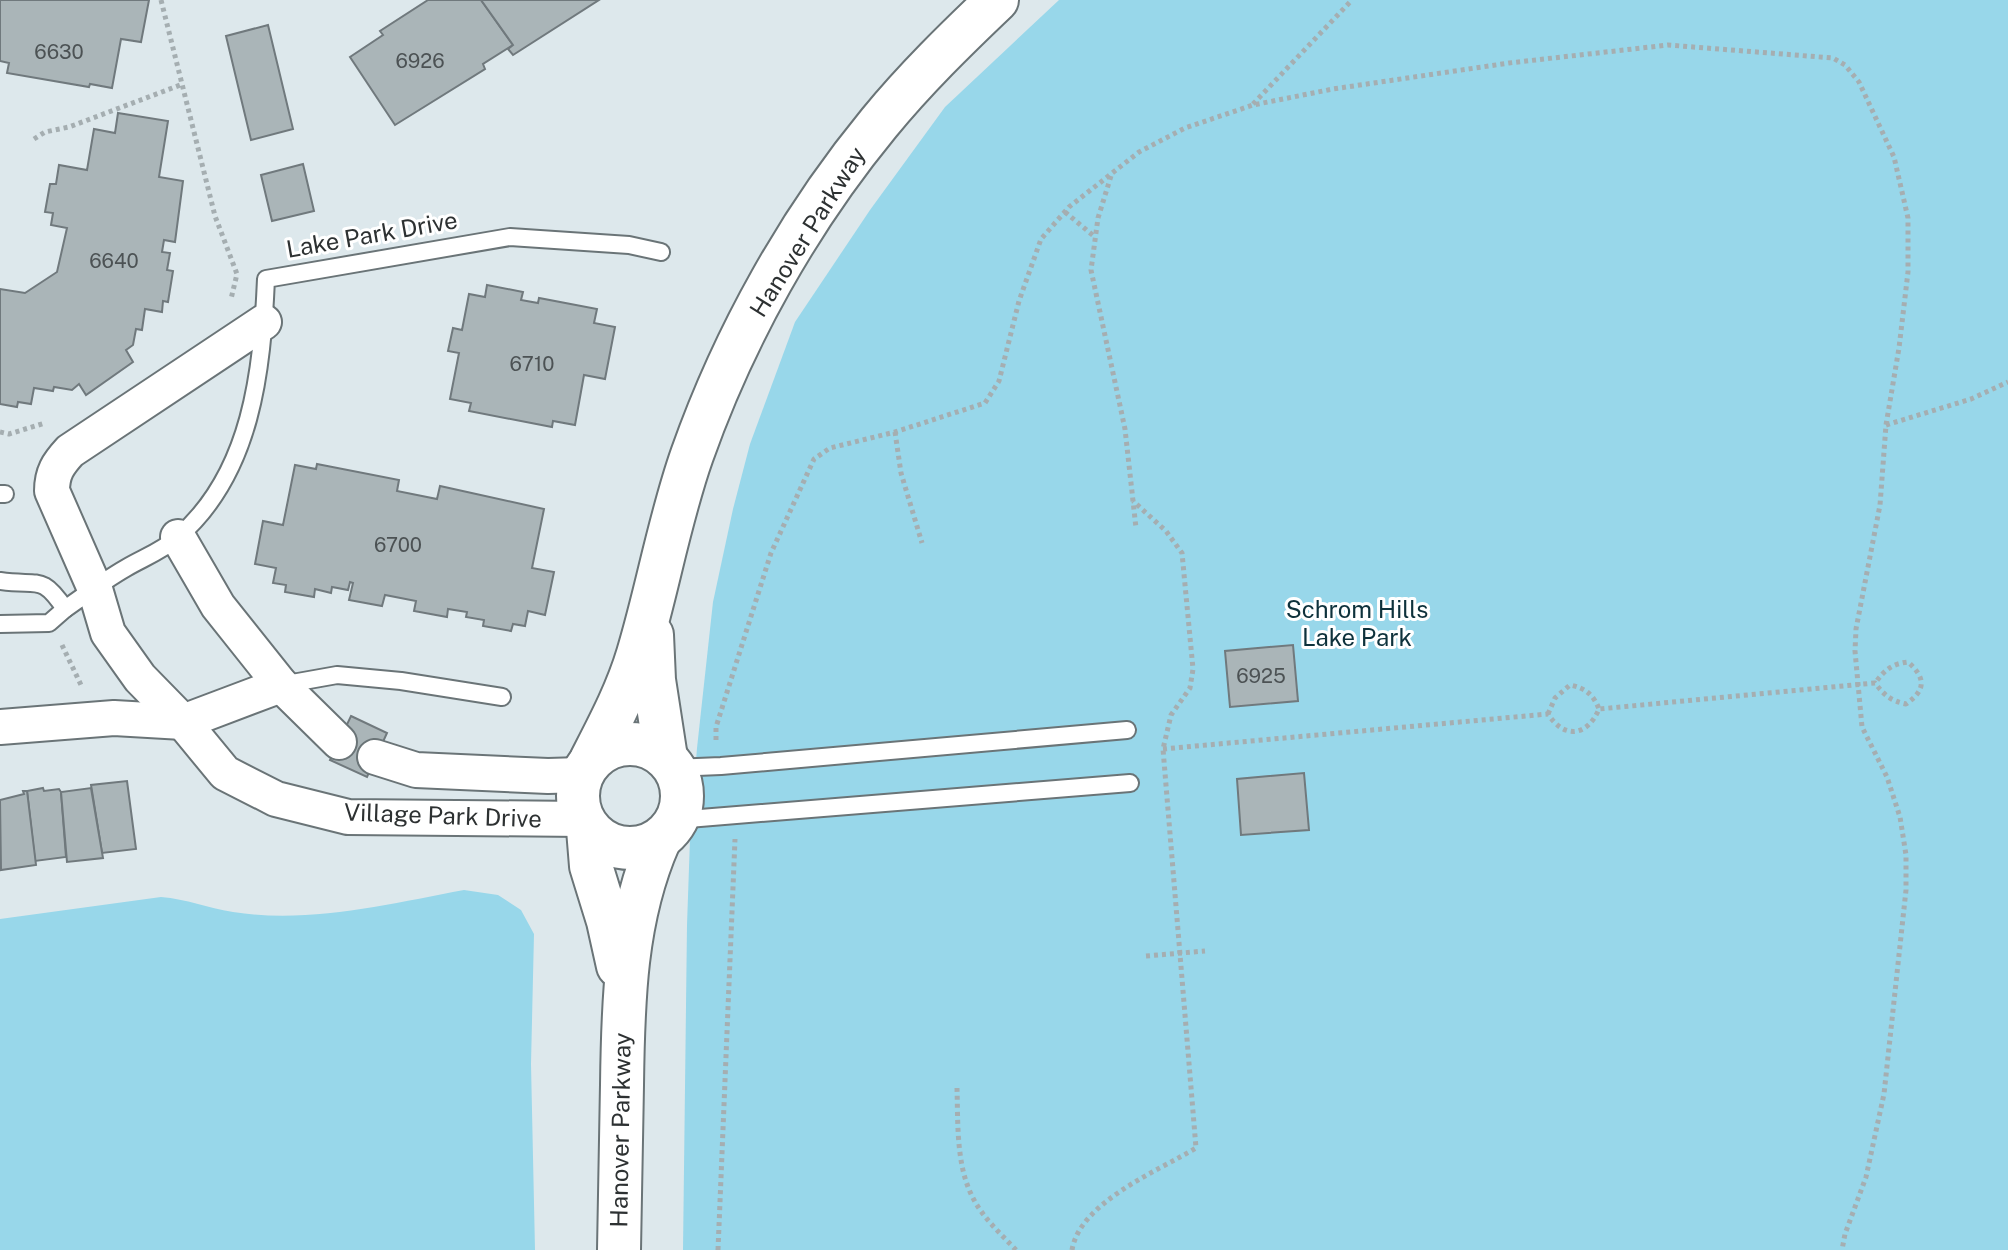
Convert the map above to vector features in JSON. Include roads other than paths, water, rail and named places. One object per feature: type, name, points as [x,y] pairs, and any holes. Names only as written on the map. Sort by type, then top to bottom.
[{"type":"street","name":"Hanover Parkway","points":[[586,767],[620,705],[638,655],[691,456],[727,371],[774,277],[852,157],[952,43],[997,0]]},
{"type":"street","name":"Village Park Drive","points":[[264,322],[70,451],[58,463],[52,477],[52,491],[95,589],[108,633],[140,678],[183,722],[225,773],[276,799],[348,817],[586,824]]},
{"type":"street","points":[[178,537],[218,606],[281,685],[339,742]]},
{"type":"street","name":"Hanover Parkway","points":[[653,594],[654,680],[670,763]]},
{"type":"street","points":[[0,727],[114,718],[183,722],[281,685]]},
{"type":"street","points":[[629,743],[649,747],[670,763],[683,795],[668,830],[641,848],[621,849],[603,842],[586,824],[579,812],[577,794],[586,767],[609,748],[629,743]]},
{"type":"street","name":"Village Park Drive","points":[[375,757],[416,770],[548,776],[586,767]]},
{"type":"street","name":"Hanover Parkway","points":[[586,824],[591,866],[617,962],[623,1011]]},
{"type":"street","name":"Hanover Parkway","points":[[619,1250],[623,1011],[635,912],[643,880],[668,830]]},
{"type":"lane","name":"Lake Park Drive","points":[[0,624],[49,623],[128,567],[146,559],[178,537],[203,510],[218,489],[245,432],[256,385],[266,279],[510,237],[629,245],[661,252]]},
{"type":"lane","points":[[0,581],[50,587],[65,609]]},
{"type":"lane","points":[[281,685],[337,675],[401,681],[502,697]]},
{"type":"lane","points":[[670,763],[721,766],[1127,730]]},
{"type":"lane","points":[[668,830],[1130,783]]},
{"type":"park label","name":"Schrom Hills Lake Park","points":[[1357,624]]}]
